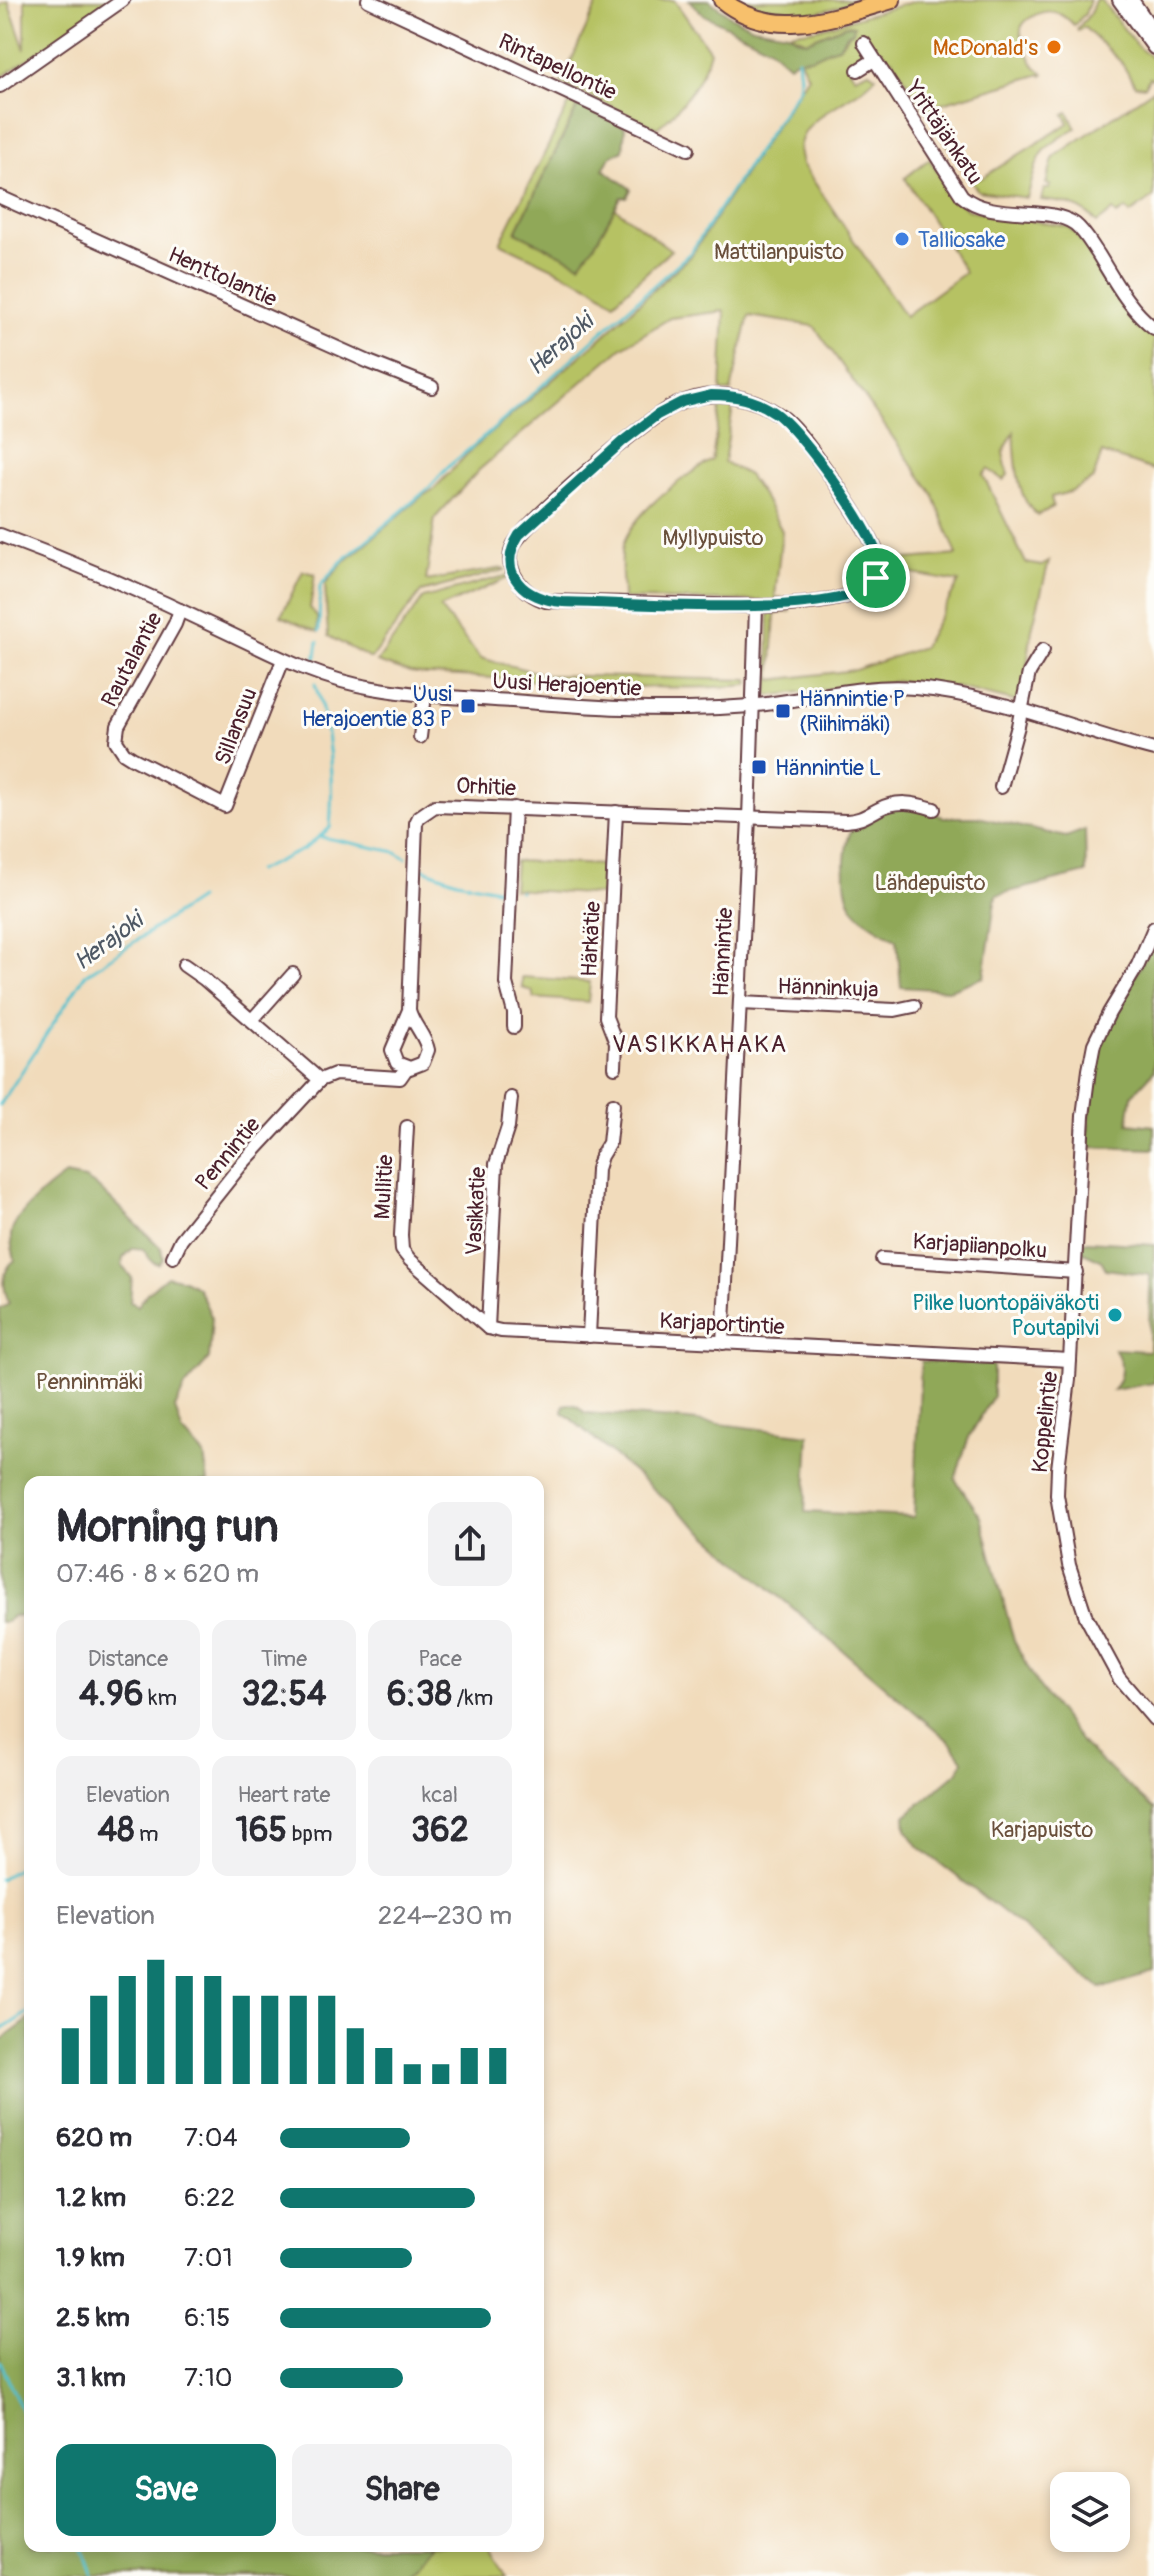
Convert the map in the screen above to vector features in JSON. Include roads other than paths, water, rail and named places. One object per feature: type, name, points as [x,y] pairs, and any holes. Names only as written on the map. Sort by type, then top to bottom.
[{"type":"main road","points":[[722,0],[757,20],[786,25],[810,23],[892,0]]},
{"type":"street","points":[[0,86],[123,0]]},
{"type":"street","name":"Rintapellontie","points":[[368,0],[688,149]]},
{"type":"street","points":[[1119,0],[1154,48]]},
{"type":"street","points":[[1132,0],[1154,32]]},
{"type":"street","name":"Yrittäjänkatu","points":[[864,43],[962,196],[976,206],[1072,222],[1084,234],[1133,308],[1154,328]]},
{"type":"street","points":[[858,70],[874,60]]},
{"type":"street","name":"Henttolantie","points":[[0,197],[355,356],[432,387]]},
{"type":"street","points":[[711,395],[736,397],[761,404],[796,430],[859,521],[879,561],[873,582],[856,593],[784,605],[756,606],[546,601],[527,592],[516,578],[511,565],[511,550],[524,530],[623,441],[657,415],[695,398],[711,395]]},
{"type":"street","name":"Uusi Herajoentie","points":[[0,535],[180,610],[283,660],[341,681],[372,688],[425,695],[682,709],[753,706],[890,687],[946,692],[1020,709],[1154,750]]},
{"type":"street","name":"Hännintie","points":[[723,1343],[749,818],[756,606]]},
{"type":"street","name":"Rautalantie","points":[[180,610],[118,726],[116,741],[132,758],[225,806]]},
{"type":"street","points":[[1001,787],[1029,673],[1043,650]]},
{"type":"street","name":"Sillansuu","points":[[225,806],[283,660]]},
{"type":"street","points":[[420,737],[425,695]]},
{"type":"street","name":"Orhitie","points":[[409,1010],[392,1050],[395,1060],[407,1068],[414,1068],[423,1063],[428,1050],[427,1043],[411,1020],[409,1010],[415,833],[419,817],[429,808],[442,804],[846,821],[856,821],[900,802],[934,809]]},
{"type":"street","points":[[514,808],[506,983],[514,1013],[514,1027]]},
{"type":"street","name":"Härkätie","points":[[615,1067],[616,1043],[606,1017],[616,812]]},
{"type":"street","name":"Koppelintie","points":[[1154,928],[1138,965],[1094,1044],[1084,1105],[1070,1360],[1057,1495],[1069,1565],[1086,1617],[1119,1678],[1154,1719]]},
{"type":"street","points":[[184,965],[320,1080],[335,1074],[400,1078],[407,1068]]},
{"type":"street","points":[[252,1020],[293,974]]},
{"type":"street","name":"Hänninkuja","points":[[740,1003],[895,1010],[914,1006]]},
{"type":"street","name":"Pennintie","points":[[173,1257],[181,1240],[241,1165],[320,1080]]},
{"type":"street","name":"Vasikkatie","points":[[488,1328],[496,1164],[508,1127],[511,1098]]},
{"type":"street","points":[[589,1336],[597,1169],[609,1143],[613,1104]]},
{"type":"street","name":"Mullitie","points":[[407,1127],[402,1250],[488,1328]]},
{"type":"street","name":"Karjapiianpolku","points":[[882,1259],[1076,1272]]},
{"type":"street","name":"Karjaportintie","points":[[488,1328],[589,1336],[1070,1360]]},
{"type":"waterway","name":"Herajoki","points":[[319,631],[320,586],[341,562],[428,489],[449,466],[691,252],[799,88],[798,59]]},
{"type":"waterway","name":"Herajoki","points":[[315,662],[318,642]]},
{"type":"waterway","name":"Herajoki","points":[[257,871],[304,849],[330,828],[330,755],[315,684]]},
{"type":"waterway","points":[[321,837],[396,852],[406,858]]},
{"type":"waterway","points":[[421,868],[457,881],[501,890]]},
{"type":"waterway","name":"Herajoki","points":[[0,1105],[85,975],[198,899]]},
{"type":"waterway","points":[[0,1879],[24,1865]]},
{"type":"waterway","points":[[0,2031],[24,2015]]},
{"type":"waterway","points":[[0,2361],[24,2415]]},
{"type":"waterway","points":[[84,2552],[93,2576]]},
{"type":"place","name":"McDonald's","points":[[1054,47]]},
{"type":"place","name":"Talliosake","points":[[902,239]]},
{"type":"place","name":"Uusi Herajoentie 83 P","points":[[468,706]]},
{"type":"place","name":"Hännintie P (Riihimäki)","points":[[783,711]]},
{"type":"place","name":"Hännintie L","points":[[759,767]]},
{"type":"place","name":"Pilke luontopäiväkoti Poutapilvi","points":[[1115,1315]]},
{"type":"district","name":"VASIKKAHAKA","points":[[700,1044]]},
{"type":"park label","name":"Mattilanpuisto","points":[[779,251]]},
{"type":"park label","name":"Myllypuisto","points":[[713,537]]},
{"type":"park label","name":"Lähdepuisto","points":[[930,882]]},
{"type":"park label","name":"Penninmäki","points":[[89,1381]]},
{"type":"park label","name":"Karjapuisto","points":[[1042,1829]]}]
